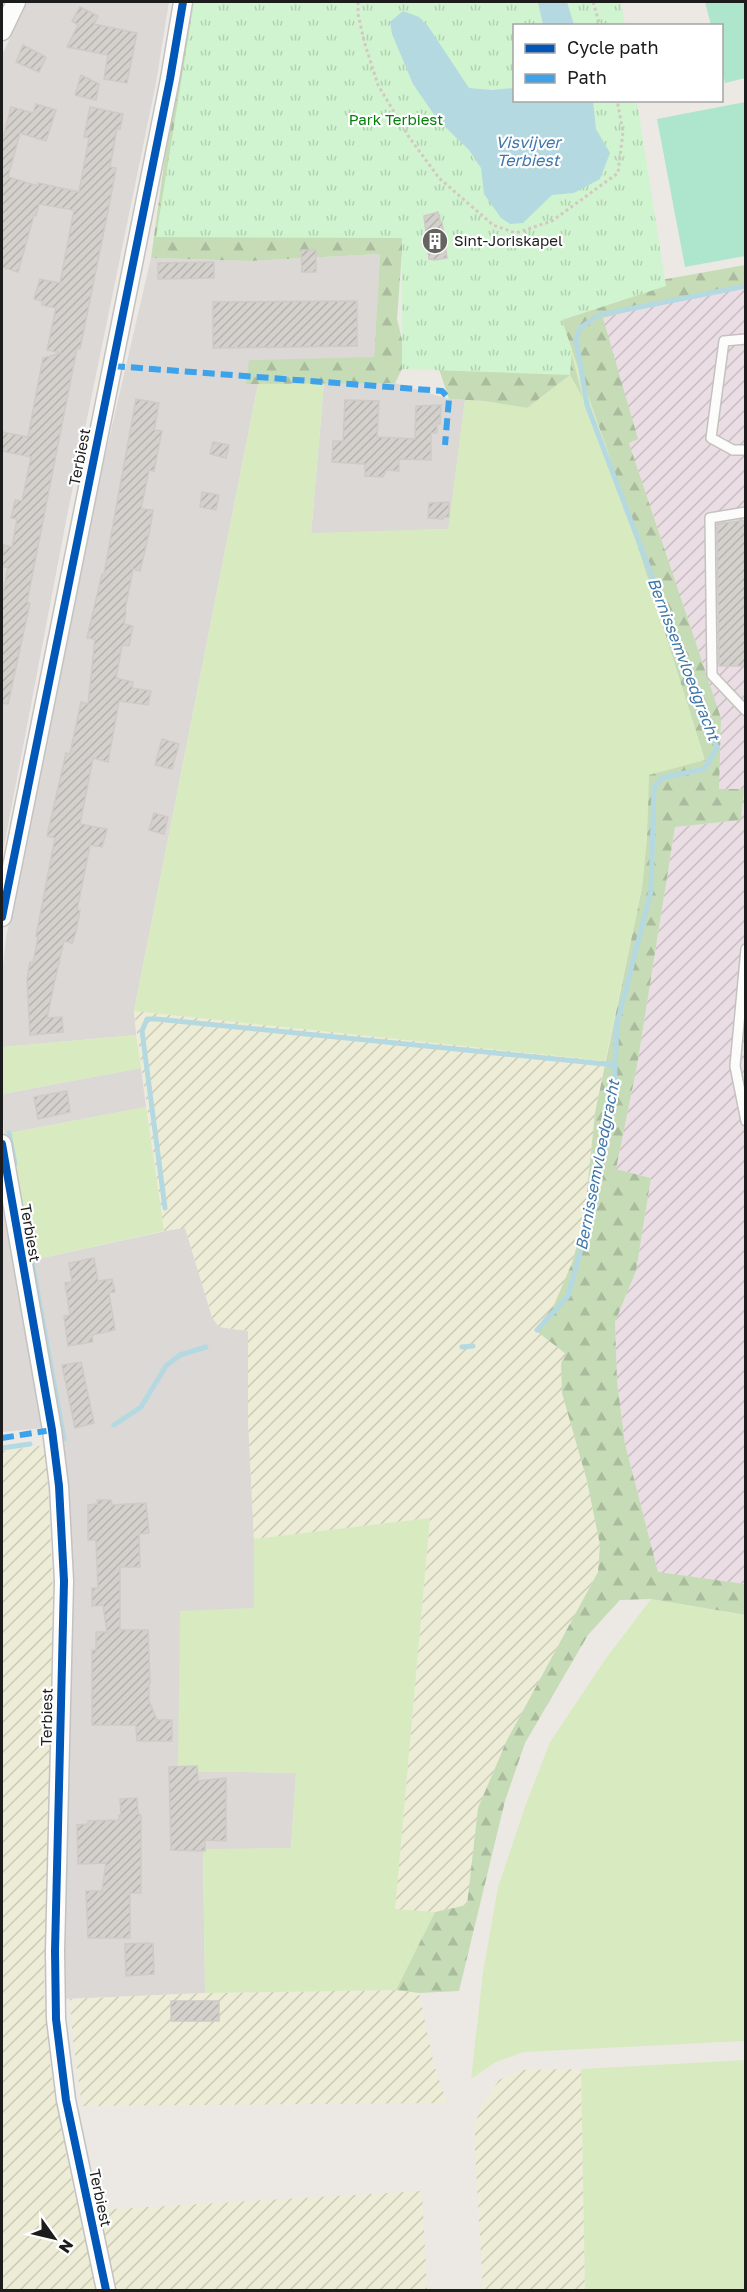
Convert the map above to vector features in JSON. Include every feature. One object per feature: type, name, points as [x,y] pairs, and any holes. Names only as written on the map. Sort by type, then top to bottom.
[{"type":"street","points":[[2,31],[16,2]]},
{"type":"street","name":"Terbiest","points":[[2,917],[183,2]]},
{"type":"street","name":"Terbiest","points":[[2,1144],[52,1430],[59,1486],[64,1581],[55,1951],[56,2019],[66,2100],[106,2290]]},
{"type":"lane","points":[[746,339],[724,341],[711,438],[734,450],[746,450]]},
{"type":"lane","points":[[746,512],[710,518],[712,675],[746,711]]},
{"type":"lane","points":[[746,949],[735,1066],[746,1120]]},
{"type":"path","points":[[358,2],[358,14],[364,41],[378,85],[409,137],[439,178],[493,225],[516,233],[552,221],[618,173],[623,132],[617,102]]},
{"type":"path","points":[[593,2],[599,24]]},
{"type":"shaded area","points":[[27,2],[169,2],[156,83],[66,521],[2,857],[2,55]]},
{"type":"shaded area","points":[[380,254],[374,357],[246,384],[258,384],[134,1011],[136,1035],[2,1047],[2,976],[6,938],[97,491],[151,258],[249,261]]},
{"type":"shaded area","points":[[745,284],[745,1584],[658,1573],[625,1444],[617,1381],[615,1322],[636,1271],[651,1178],[616,1169],[637,1066],[675,827],[740,820],[743,789],[718,789],[721,718],[629,443],[637,439],[602,318]]},
{"type":"shaded area","points":[[324,383],[395,383],[449,399],[465,400],[449,529],[311,534]]},
{"type":"shaded area","points":[[141,1068],[146,1107],[4,1134],[2,1094]]},
{"type":"shaded area","points":[[2,1204],[42,1428],[2,1432]]},
{"type":"shaded area","points":[[185,1227],[212,1317],[219,1327],[248,1331],[248,1420],[254,1539],[254,1608],[179,1771],[296,1773],[291,1848],[203,1850],[205,1993],[64,1999],[71,1517],[64,1446],[28,1261]]},
{"type":"green space","points":[[194,2],[283,2],[403,238],[397,319],[403,344],[402,369],[395,383],[246,384],[249,360],[374,357],[380,254],[249,261],[151,258],[165,157]]},
{"type":"green space","name":"Park Terbiest","points":[[194,2],[621,2],[625,24],[513,24],[513,102],[637,102],[666,286],[562,320],[572,350],[570,375],[402,369],[402,238],[156,237]]},
{"type":"green space","points":[[705,2],[745,2],[745,78],[725,83],[723,24],[711,24]]},
{"type":"green space","points":[[745,102],[745,256],[685,267],[657,119]]},
{"type":"green space","points":[[745,265],[745,284],[603,318],[638,439],[629,443],[721,718],[719,789],[744,789],[741,820],[675,827],[637,1066],[616,1169],[651,1178],[636,1271],[615,1322],[617,1381],[625,1444],[658,1572],[745,1584],[746,1615],[651,1599],[620,1600],[588,1635],[525,1743],[505,1801],[459,1991],[419,1993],[396,1990],[435,1912],[467,1905],[478,1808],[507,1740],[598,1572],[600,1545],[587,1481],[562,1393],[561,1363],[566,1354],[535,1330],[554,1305],[572,1263],[584,1220],[595,1113],[642,888],[647,838],[649,775],[705,760],[608,452],[566,333],[583,398],[570,375],[527,408],[485,401],[449,399],[432,348],[661,280]]},
{"type":"green space","points":[[562,320],[608,452],[705,760],[647,838],[642,888],[605,1061],[134,1011],[258,384],[324,383],[311,533],[448,529],[465,400],[527,408],[570,375],[582,395]]},
{"type":"green space","points":[[134,1011],[605,1061],[595,1113],[584,1220],[572,1263],[554,1305],[535,1329],[566,1354],[600,1545],[598,1572],[507,1740],[478,1808],[467,1905],[435,1912],[395,1910],[430,1518],[254,1539],[248,1420],[248,1331],[219,1327],[212,1317],[185,1228],[164,1231]]},
{"type":"green space","points":[[136,1035],[141,1068],[2,1094],[2,1047]]},
{"type":"green space","points":[[146,1107],[164,1231],[28,1261],[4,1134]]},
{"type":"green space","points":[[46,1445],[53,1594],[44,1991],[51,2072],[96,2290],[2,2290],[2,1451]]},
{"type":"green space","points":[[430,1518],[395,1909],[435,1912],[396,1990],[205,1993],[203,1849],[291,1848],[296,1773],[178,1771],[180,1611],[254,1608],[254,1539]]},
{"type":"green space","points":[[651,1599],[745,1615],[745,2041],[524,2052],[496,2062],[471,2079],[483,1972],[498,1887],[526,1804],[550,1742],[604,1661]]},
{"type":"green space","points":[[396,1990],[419,1993],[434,2065],[447,2103],[82,2106],[70,1999],[205,1993]]},
{"type":"green space","points":[[745,2060],[745,2290],[585,2290],[581,2069]]},
{"type":"green space","points":[[581,2069],[585,2290],[483,2290],[475,2149],[475,2125],[481,2107],[499,2080],[519,2070]]},
{"type":"green space","points":[[422,2191],[427,2290],[115,2290],[96,2210]]},
{"type":"water","points":[[538,2],[567,2],[574,24],[543,24]]},
{"type":"water","name":"Visvijver Terbiest","points":[[403,11],[419,17],[428,26],[469,88],[492,90],[513,88],[513,102],[593,102],[596,129],[610,153],[600,179],[574,193],[552,195],[523,223],[510,224],[501,218],[484,194],[481,168],[469,150],[437,119],[413,84],[392,34],[390,22]]},
{"type":"building","points":[[80,7],[98,16],[94,24],[137,33],[127,83],[104,79],[108,55],[67,47],[78,25],[72,21]]},
{"type":"building","points":[[23,45],[46,57],[39,72],[16,62]]},
{"type":"building","points":[[81,75],[99,84],[96,100],[75,95]]},
{"type":"building","points":[[36,104],[56,110],[46,141],[20,133],[8,177],[38,186],[38,183],[79,192],[89,138],[84,137],[90,107],[123,114],[120,129],[117,128],[110,167],[116,168],[110,201],[80,349],[77,348],[27,602],[30,603],[8,704],[2,703],[2,600],[8,568],[2,566],[2,558],[4,545],[12,547],[17,519],[11,518],[15,500],[22,501],[31,457],[2,451],[2,432],[28,437],[43,358],[61,353],[47,350],[56,308],[42,305],[42,301],[34,299],[40,279],[60,283],[74,210],[39,204],[18,272],[2,267],[2,142],[11,107],[33,113]]},
{"type":"building","name":"Sint-Joriskapel","points":[[438,212],[440,222],[442,222],[447,258],[435,260],[429,259],[424,216]]},
{"type":"building","points":[[301,250],[316,250],[316,272],[302,272]]},
{"type":"building","points":[[214,262],[214,278],[158,279],[158,263]]},
{"type":"building","points":[[357,301],[357,346],[213,348],[213,302]]},
{"type":"building","points":[[136,399],[159,403],[154,430],[162,431],[154,471],[149,470],[141,509],[153,510],[150,529],[140,571],[133,569],[125,610],[124,624],[133,626],[129,646],[122,645],[116,678],[133,682],[132,688],[151,691],[148,705],[119,701],[108,762],[93,758],[80,824],[107,829],[102,847],[90,845],[77,910],[80,910],[76,932],[72,943],[64,941],[54,984],[47,1018],[62,1017],[63,1032],[30,1035],[27,979],[30,962],[33,963],[55,838],[47,836],[66,753],[70,754],[81,702],[88,704],[95,639],[87,638],[102,574],[104,574]]},
{"type":"building","points":[[345,400],[379,401],[377,437],[415,439],[416,406],[441,405],[437,433],[431,433],[431,460],[399,459],[399,471],[386,470],[383,477],[365,476],[365,464],[332,462],[333,441],[343,441]]},
{"type":"building","points":[[213,442],[229,445],[226,458],[210,454]]},
{"type":"building","points":[[202,492],[219,495],[216,510],[200,507]]},
{"type":"building","points":[[449,502],[449,517],[428,518],[429,503]]},
{"type":"building","points":[[746,520],[746,666],[719,666],[717,524]]},
{"type":"building","points":[[162,739],[179,744],[172,769],[155,765]]},
{"type":"building","points":[[154,813],[168,817],[164,834],[149,830]]},
{"type":"building","points":[[67,1091],[70,1112],[38,1119],[34,1097]]},
{"type":"building","points":[[94,1258],[98,1281],[112,1279],[115,1292],[109,1293],[115,1330],[92,1335],[93,1342],[68,1346],[64,1316],[70,1315],[65,1283],[72,1282],[69,1263]]},
{"type":"building","points":[[81,1362],[94,1423],[75,1428],[62,1365]]},
{"type":"building","points":[[97,1500],[111,1500],[112,1505],[146,1503],[149,1533],[139,1534],[140,1567],[120,1567],[120,1630],[148,1630],[149,1701],[157,1720],[172,1720],[172,1741],[137,1741],[136,1725],[92,1725],[92,1650],[96,1650],[96,1632],[107,1632],[103,1605],[92,1606],[92,1588],[98,1588],[96,1540],[88,1540],[88,1505],[98,1504]]},
{"type":"building","points":[[197,1766],[198,1781],[226,1778],[226,1841],[205,1840],[205,1851],[171,1850],[169,1767]]},
{"type":"building","points":[[137,1798],[138,1814],[141,1815],[141,1893],[130,1893],[130,1938],[88,1938],[86,1891],[102,1891],[106,1863],[78,1864],[77,1825],[88,1824],[88,1821],[119,1820],[120,1799]]},
{"type":"building","points":[[125,1944],[153,1944],[154,1974],[126,1976]]},
{"type":"building","points":[[171,2001],[219,2001],[219,2021],[171,2021]]},
{"type":"waterway","name":"Bernissemvloedgracht","points":[[537,1330],[568,1296],[585,1235],[614,1089],[617,1024],[651,891],[654,788],[662,778],[704,769],[717,748],[587,405],[576,340],[580,328],[599,315],[746,286]]},
{"type":"waterway","points":[[165,1208],[142,1031],[147,1019],[615,1065]]},
{"type":"waterway","points":[[9,1133],[15,1164]]},
{"type":"waterway","points":[[32,1261],[64,1439]]},
{"type":"waterway","name":"Bernissemvloedgracht","points":[[462,1347],[473,1346]]},
{"type":"waterway","name":"Bernissemvloedgracht","points":[[114,1425],[141,1407],[166,1366],[180,1355],[206,1347]]},
{"type":"waterway","points":[[2,1448],[30,1444]]},
{"type":"marked path","points":[[113,366],[442,391],[449,399],[445,445]]},
{"type":"marked path","points":[[2,1438],[52,1430]]},
{"type":"cycle path","points":[[2,917],[170,79],[183,2]]},
{"type":"cycle path","points":[[2,1144],[52,1430],[59,1486],[64,1581],[55,1951],[56,2019],[66,2100],[106,2290]]},
{"type":"place","name":"Sint-Joriskapel","points":[[435,241]]}]
